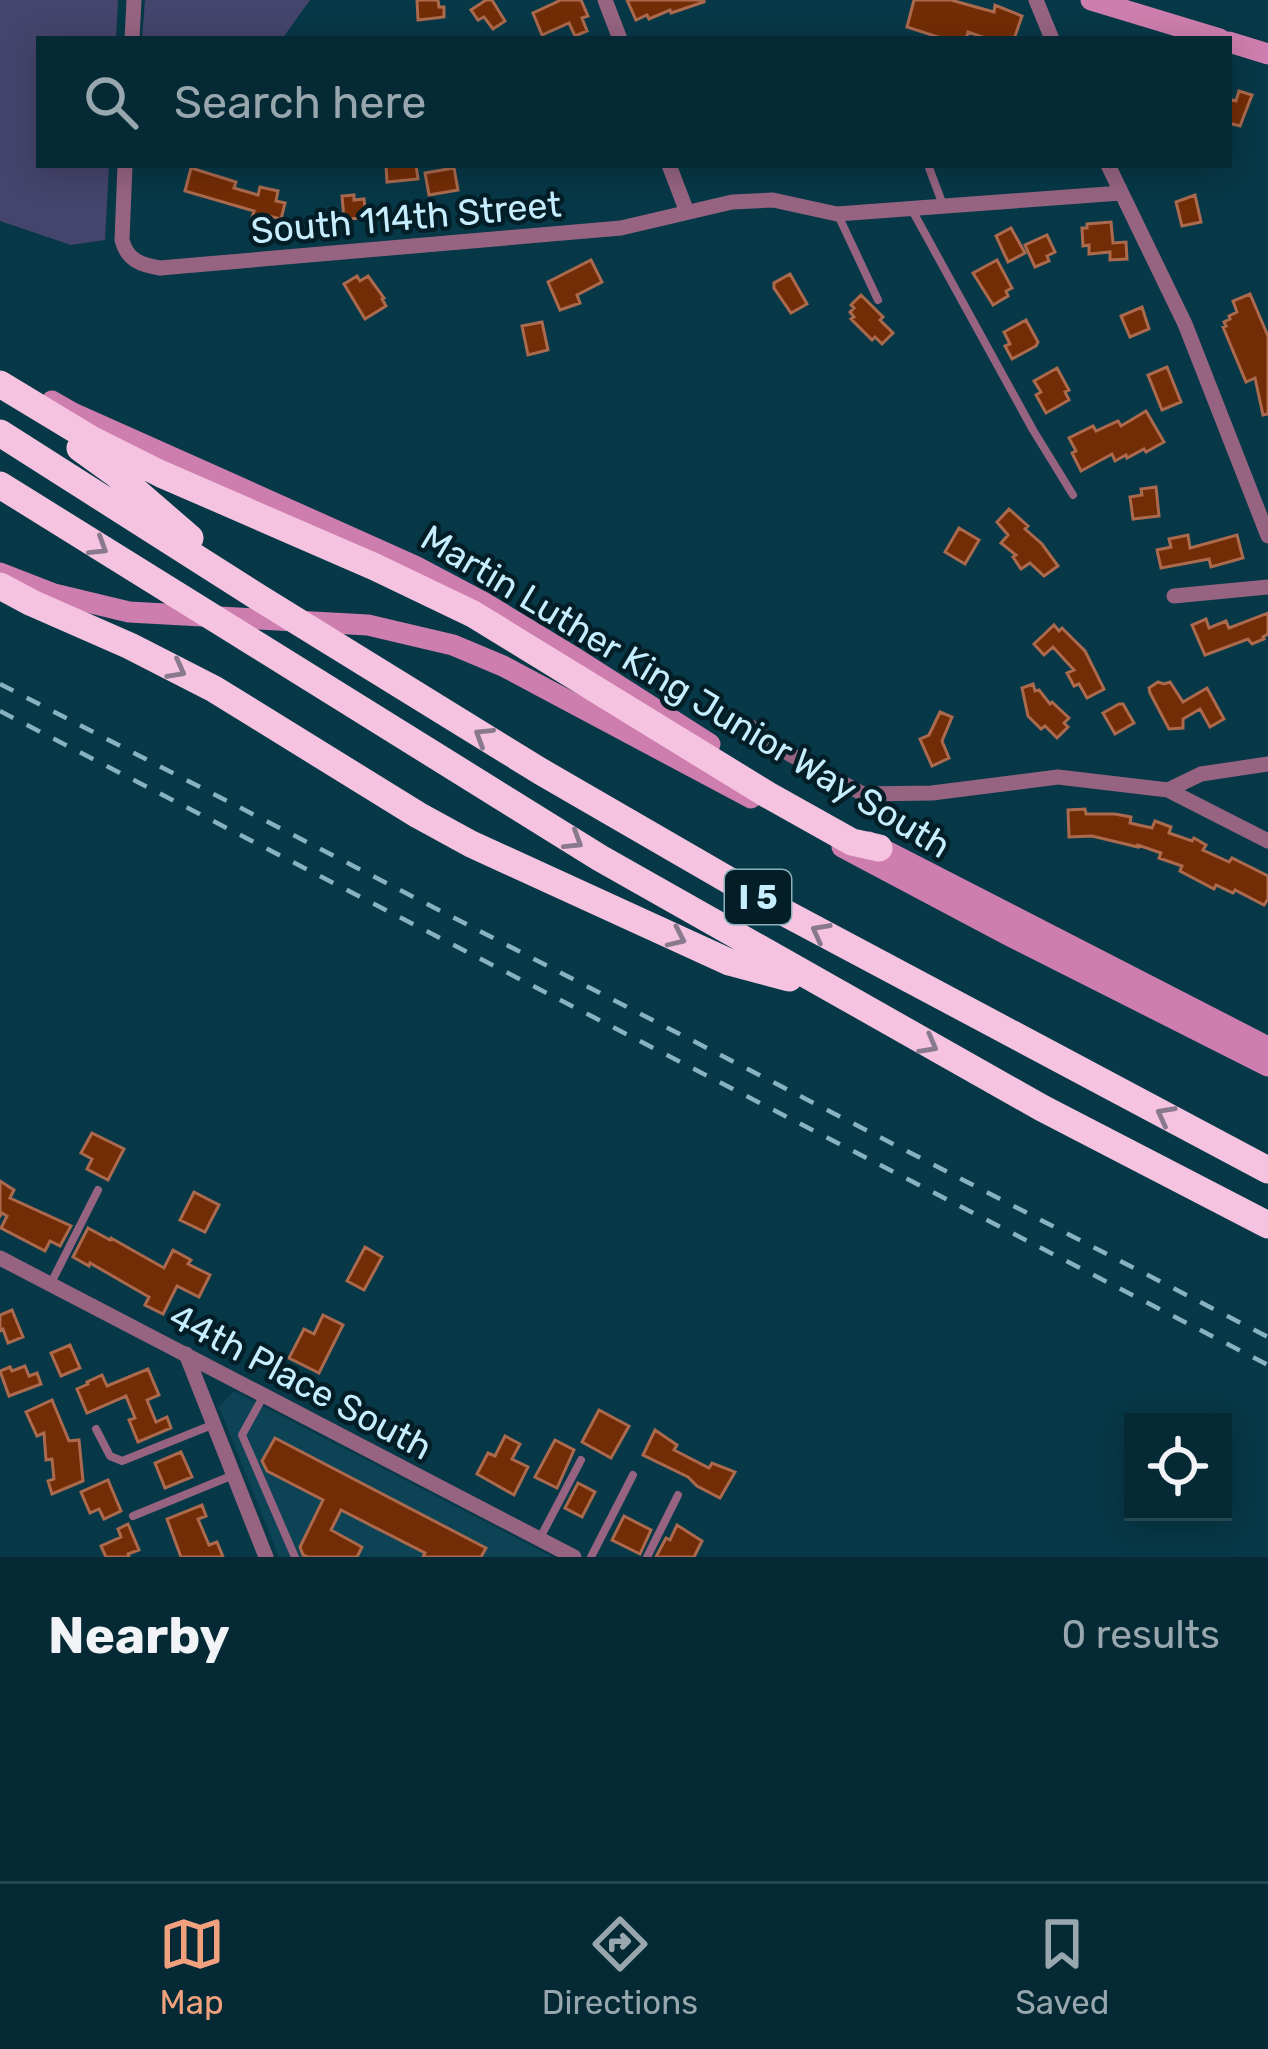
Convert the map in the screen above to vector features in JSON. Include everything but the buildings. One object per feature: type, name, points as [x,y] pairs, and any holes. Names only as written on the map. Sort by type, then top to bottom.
[{"type":"highway","points":[[0,384],[161,474],[473,614],[768,795],[852,842],[879,848]]},
{"type":"highway","points":[[0,397],[116,474],[261,599]]},
{"type":"highway","name":"I 5","points":[[0,433],[540,771],[787,914],[1268,1170]]},
{"type":"highway","name":"I 5","points":[[0,485],[600,858],[1042,1108],[1268,1225]]},
{"type":"highway","points":[[0,586],[214,689],[471,844],[729,962],[826,988]]},
{"type":"main road","points":[[1091,0],[1210,36]]},
{"type":"main road","points":[[1232,43],[1268,54]]},
{"type":"main road","name":"Martin Luther King Junior Way South","points":[[0,371],[73,413],[415,566],[482,602],[879,848],[1268,1047]]},
{"type":"main road","name":"Martin Luther King Junior Way South","points":[[0,573],[106,608],[368,625],[453,645],[502,666],[987,924],[1268,1066]]},
{"type":"street","points":[[132,36],[134,0]]},
{"type":"street","points":[[604,0],[619,36]]},
{"type":"street","points":[[1036,0],[1051,36]]},
{"type":"street","name":"South 114th Street","points":[[125,168],[124,251],[146,266],[160,268],[621,228],[732,202],[773,200],[837,214],[1121,193]]},
{"type":"street","points":[[670,168],[687,212]]},
{"type":"street","points":[[1109,168],[1185,324],[1268,536]]},
{"type":"street","points":[[1174,596],[1268,587]]},
{"type":"street","points":[[752,727],[782,750],[863,794],[932,793],[1058,777],[1168,790],[1268,841]]},
{"type":"street","points":[[1168,790],[1201,774],[1268,764]]},
{"type":"street","name":"44th Place South","points":[[0,1258],[574,1557]]},
{"type":"street","points":[[186,1354],[266,1557]]},
{"type":"lane","points":[[929,168],[944,206]]},
{"type":"lane","points":[[911,208],[1072,495]]},
{"type":"lane","points":[[837,214],[878,300]]},
{"type":"lane","points":[[50,1284],[98,1190]]},
{"type":"lane","points":[[264,1395],[242,1435],[295,1557]]},
{"type":"lane","points":[[96,1429],[110,1456],[122,1461],[212,1425]]},
{"type":"lane","points":[[539,1539],[581,1460]]},
{"type":"lane","points":[[133,1516],[232,1475]]},
{"type":"lane","points":[[590,1557],[633,1475]]},
{"type":"lane","points":[[647,1557],[678,1495]]},
{"type":"shaded area","points":[[0,0],[118,0],[116,36],[36,36],[36,168],[109,168],[105,240],[71,245],[0,221]]},
{"type":"shaded area","points":[[145,0],[310,0],[284,36],[142,36]]},
{"type":"shaded area","points":[[234,1391],[553,1557],[279,1557],[219,1407]]},
{"type":"railway","points":[[0,684],[1268,1337]]},
{"type":"railway","points":[[0,711],[1268,1365]]}]
